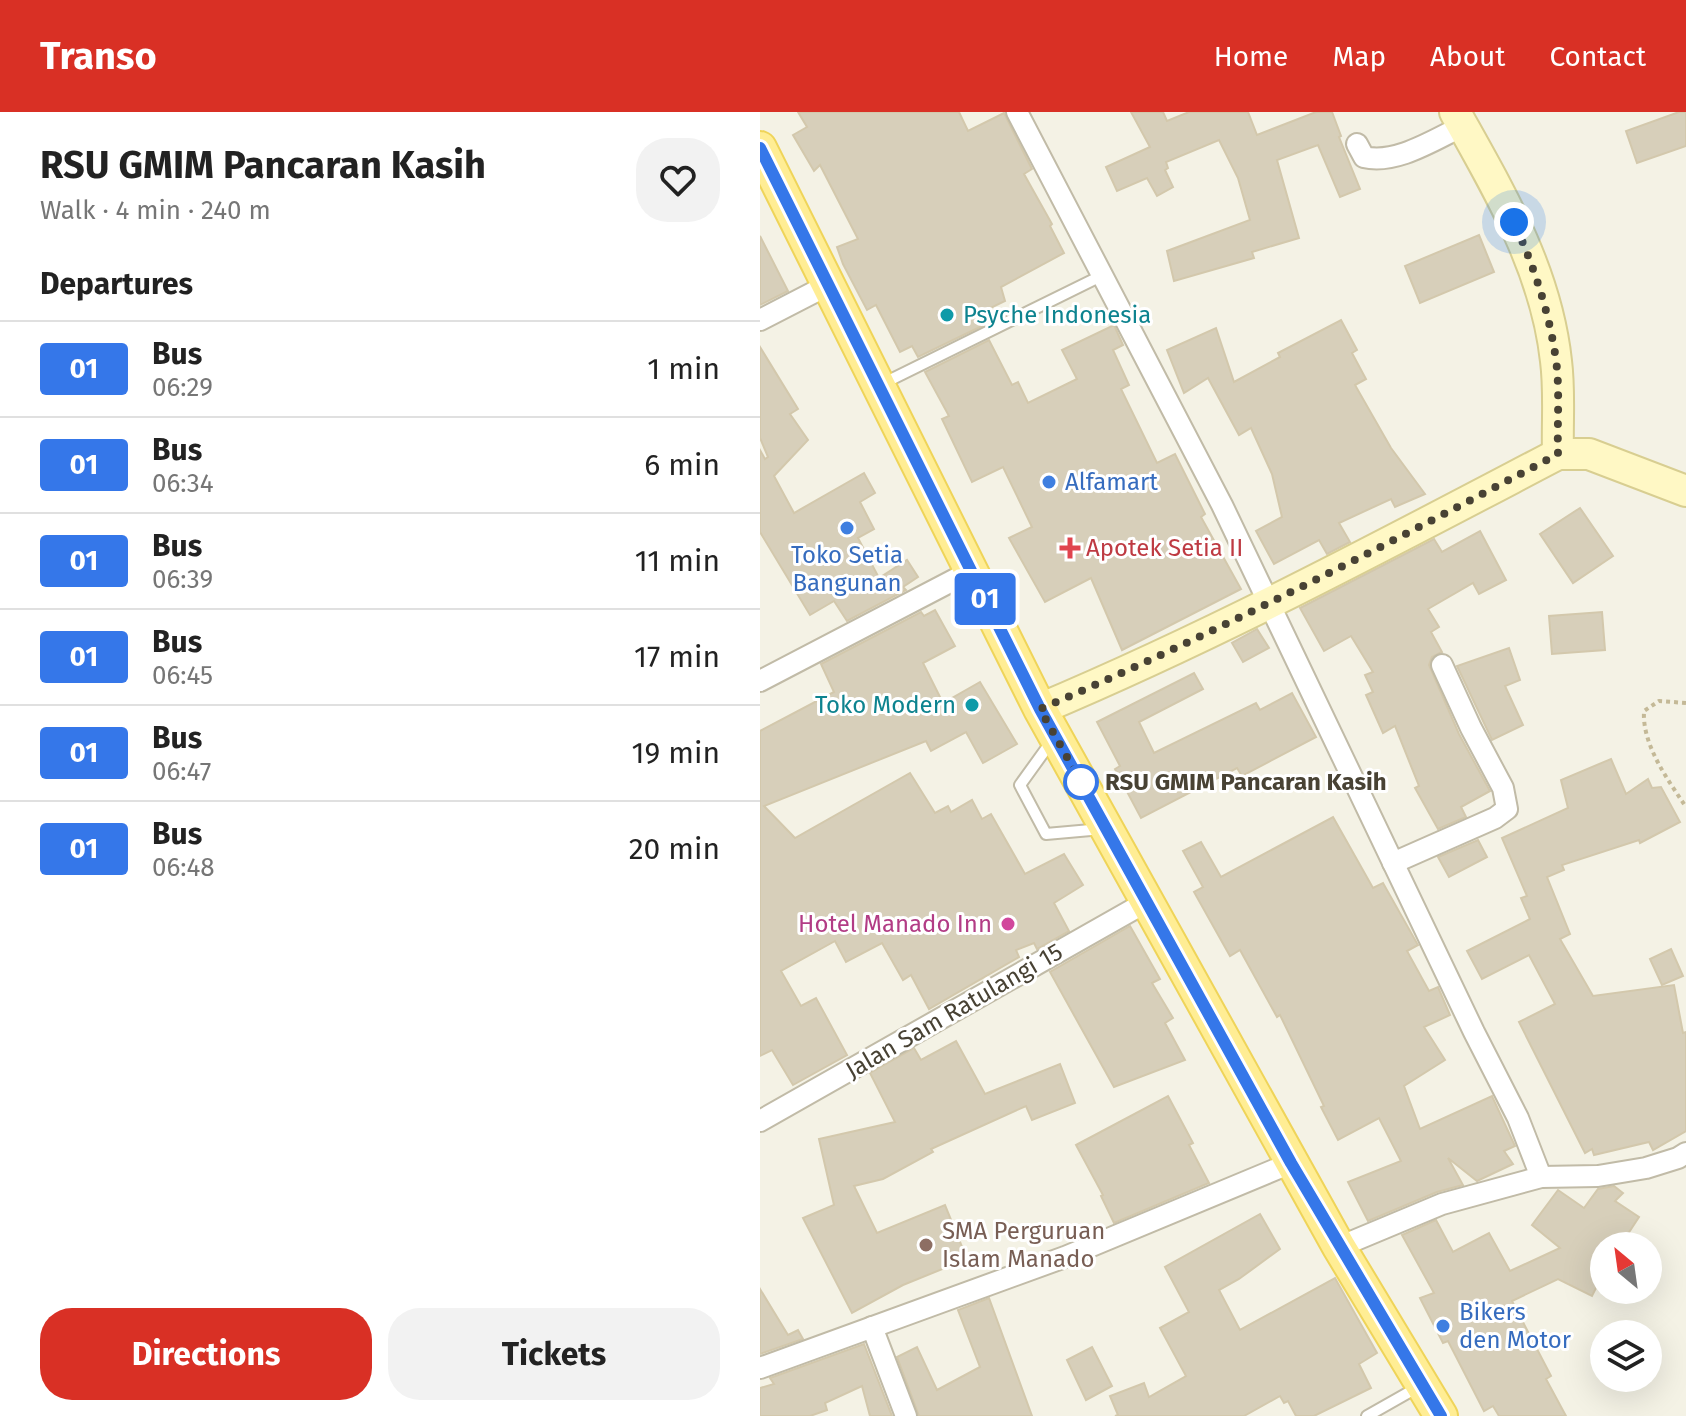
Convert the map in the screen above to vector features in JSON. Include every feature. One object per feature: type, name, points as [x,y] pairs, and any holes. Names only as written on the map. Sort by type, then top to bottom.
[{"type":"main road","points":[[763,161],[1048,723],[1291,1163],[1441,1416]]},
{"type":"street","points":[[1017,112],[1270,603],[1518,1118],[1541,1177]]},
{"type":"street","points":[[1357,144],[1364,157],[1375,159],[1419,147],[1459,119],[1505,201],[1533,265],[1546,307],[1557,363],[1558,454]]},
{"type":"street","points":[[760,320],[828,285]]},
{"type":"street","points":[[1048,723],[1136,669],[1558,454],[1589,454],[1686,491]]},
{"type":"street","points":[[760,681],[971,571]]},
{"type":"street","points":[[1393,863],[1495,818],[1507,809],[1503,788],[1442,665]]},
{"type":"street","name":"Jalan Sam Ratulangi 15","points":[[760,1121],[1148,901]]},
{"type":"street","points":[[1339,1247],[1442,1204],[1541,1177],[1610,1174],[1657,1165],[1686,1153]]},
{"type":"street","points":[[760,1368],[1065,1257],[1291,1163]]},
{"type":"street","points":[[872,1327],[906,1416]]},
{"type":"lane","points":[[878,386],[1103,275]]},
{"type":"lane","points":[[1048,723],[1020,785],[1046,834],[1107,829]]},
{"type":"lane","points":[[1367,1416],[1422,1385]]},
{"type":"path","points":[[1686,703],[1659,701],[1644,711],[1644,719],[1654,754],[1686,807]]},
{"type":"building","points":[[798,112],[959,112],[968,131],[1004,113],[1032,169],[1024,174],[1064,253],[1001,287],[1005,301],[976,315],[982,326],[918,357],[912,346],[900,352],[876,305],[867,310],[843,264],[837,247],[858,239],[820,165],[814,171],[793,135],[807,127]]},
{"type":"building","points":[[1131,112],[1163,112],[1167,121],[1189,112],[1248,112],[1257,135],[1316,112],[1332,112],[1360,189],[1340,197],[1318,145],[1277,160],[1299,238],[1252,252],[1254,258],[1174,281],[1167,251],[1250,220],[1238,178],[1219,140],[1166,162],[1168,168],[1165,170],[1173,187],[1157,196],[1147,178],[1117,191],[1106,167],[1150,147]]},
{"type":"building","points":[[1686,112],[1686,146],[1637,163],[1626,131]]},
{"type":"building","points":[[1479,235],[1494,272],[1420,303],[1405,266]]},
{"type":"building","points":[[760,236],[788,291],[760,305]]},
{"type":"building","points":[[1341,320],[1357,350],[1352,353],[1366,379],[1355,385],[1391,448],[1425,494],[1395,507],[1391,499],[1339,523],[1350,542],[1327,554],[1319,540],[1274,564],[1256,531],[1282,517],[1272,474],[1251,428],[1239,435],[1208,378],[1184,393],[1167,350],[1216,328],[1234,382],[1280,357],[1278,353]]},
{"type":"building","points":[[1114,325],[1123,345],[1113,350],[1129,385],[1121,389],[1157,463],[1175,454],[1205,514],[1201,517],[1241,589],[1122,650],[1091,578],[1045,602],[1009,538],[1032,527],[1003,467],[972,482],[942,419],[949,416],[925,372],[989,340],[1012,385],[1018,382],[1028,403],[1077,379],[1062,350]]},
{"type":"building","points":[[760,347],[798,409],[790,414],[808,440],[774,476],[794,513],[864,473],[875,493],[860,502],[874,529],[858,538],[879,578],[907,560],[918,577],[903,587],[906,590],[847,621],[834,601],[810,615],[760,532],[760,450],[765,459],[768,457],[760,438]]},
{"type":"building","points":[[1580,508],[1613,556],[1573,583],[1540,534]]},
{"type":"building","points":[[1480,531],[1506,580],[1479,594],[1473,583],[1428,609],[1439,627],[1431,632],[1442,652],[1432,657],[1429,665],[1459,734],[1490,791],[1461,807],[1466,817],[1438,829],[1415,788],[1419,786],[1395,726],[1383,733],[1366,695],[1373,692],[1365,675],[1373,672],[1351,636],[1324,651],[1300,608],[1434,539],[1442,552]]},
{"type":"building","points":[[935,610],[955,646],[923,663],[943,703],[980,682],[1017,744],[983,763],[966,732],[931,751],[926,741],[764,806],[795,838],[910,773],[935,813],[948,806],[951,812],[972,800],[982,819],[991,814],[1025,874],[1064,854],[1083,885],[1054,903],[1069,931],[1037,949],[1034,943],[1016,950],[1019,957],[929,1009],[911,975],[903,980],[882,943],[846,962],[835,941],[781,971],[801,1006],[816,998],[847,1055],[793,1085],[772,1050],[760,1056],[760,731],[834,692],[821,664],[921,612],[924,616]]},
{"type":"building","points":[[1602,612],[1605,650],[1552,654],[1549,616]]},
{"type":"building","points":[[1257,629],[1269,648],[1243,662],[1232,643]]},
{"type":"building","points":[[1509,648],[1520,680],[1505,686],[1523,725],[1492,740],[1457,666]]},
{"type":"building","points":[[1194,673],[1203,689],[1139,722],[1154,753],[1256,703],[1260,710],[1292,693],[1316,737],[1242,776],[1237,768],[1141,818],[1115,769],[1120,766],[1097,722]]},
{"type":"building","points":[[1611,759],[1626,794],[1648,779],[1652,788],[1661,787],[1680,822],[1640,843],[1639,840],[1562,865],[1564,870],[1547,877],[1570,934],[1560,939],[1593,996],[1674,985],[1683,1033],[1686,1032],[1686,1131],[1653,1150],[1649,1142],[1594,1155],[1592,1149],[1585,1153],[1519,1022],[1555,1004],[1529,955],[1482,979],[1467,951],[1530,919],[1521,898],[1527,896],[1502,838],[1568,808],[1561,780]]},
{"type":"building","points":[[1333,817],[1373,888],[1383,883],[1418,945],[1407,951],[1429,991],[1438,987],[1450,1015],[1424,1027],[1445,1060],[1404,1086],[1420,1129],[1492,1096],[1515,1146],[1504,1151],[1513,1164],[1477,1181],[1448,1158],[1463,1185],[1437,1192],[1368,1221],[1348,1182],[1401,1161],[1379,1118],[1338,1140],[1280,1015],[1277,1017],[1240,950],[1230,956],[1194,892],[1203,887],[1183,851],[1201,842],[1221,877]]},
{"type":"building","points":[[1478,840],[1487,857],[1449,877],[1438,857]]},
{"type":"building","points":[[1130,926],[1160,979],[1152,983],[1173,1018],[1165,1023],[1185,1060],[1114,1087],[1050,972]]},
{"type":"building","points":[[1671,949],[1683,976],[1662,985],[1650,959]]},
{"type":"building","points":[[956,1041],[985,1094],[1060,1064],[1075,1103],[1032,1120],[1026,1106],[931,1149],[933,1152],[883,1179],[854,1186],[877,1233],[945,1205],[967,1259],[903,1285],[852,1313],[803,1218],[834,1205],[819,1139],[895,1122],[870,1073],[914,1048],[921,1060]]},
{"type":"building","points":[[1168,1096],[1193,1143],[1189,1145],[1209,1183],[1114,1223],[1076,1145]]},
{"type":"building","points":[[1614,1186],[1623,1193],[1615,1201],[1639,1217],[1629,1232],[1590,1232],[1590,1295],[1558,1279],[1512,1301],[1551,1376],[1546,1379],[1566,1416],[1499,1416],[1493,1406],[1484,1411],[1448,1341],[1443,1343],[1420,1298],[1434,1293],[1402,1235],[1436,1220],[1453,1252],[1489,1233],[1510,1271],[1560,1248],[1532,1225],[1558,1190],[1584,1208],[1598,1189]]},
{"type":"building","points":[[1260,1214],[1280,1249],[1219,1290],[1240,1330],[1335,1278],[1377,1353],[1359,1364],[1371,1388],[1314,1416],[1296,1416],[1288,1401],[1284,1403],[1280,1396],[1244,1416],[1115,1416],[1118,1415],[1110,1396],[1144,1383],[1149,1397],[1186,1376],[1160,1328],[1189,1312],[1165,1267]]},
{"type":"building","points":[[760,1289],[788,1335],[798,1330],[803,1339],[760,1354]]},
{"type":"building","points":[[989,1298],[1032,1416],[919,1416],[897,1357],[917,1347],[937,1390],[980,1367],[958,1310]]},
{"type":"building","points":[[864,1344],[892,1416],[870,1416],[862,1386],[825,1403],[827,1410],[810,1416],[760,1416],[760,1388],[774,1384],[770,1378]]},
{"type":"building","points":[[1092,1347],[1112,1386],[1086,1400],[1067,1360]]},
{"type":"bus line","name":"01","points":[[760,148],[1040,709],[1291,1163],[1441,1416]]},
{"type":"place","name":"Psyche Indonesia","points":[[947,315]]},
{"type":"place","name":"Alfamart","points":[[1049,482]]},
{"type":"place","name":"Toko Setia Bangunan","points":[[847,528]]},
{"type":"place","name":"Apotek Setia II","points":[[1070,548]]},
{"type":"place","name":"Toko Modern","points":[[972,705]]},
{"type":"place","name":"RSU GMIM Pancaran Kasih","points":[[1081,782]]},
{"type":"place","name":"Hotel Manado Inn","points":[[1008,924]]},
{"type":"place","name":"SMA Perguruan Islam Manado","points":[[926,1245]]},
{"type":"place","name":"Bikers den Motor","points":[[1443,1326]]},
{"type":"route","points":[[1081,782],[1040,709],[1136,669],[1558,454],[1557,363],[1546,307],[1533,265],[1514,222]]}]
